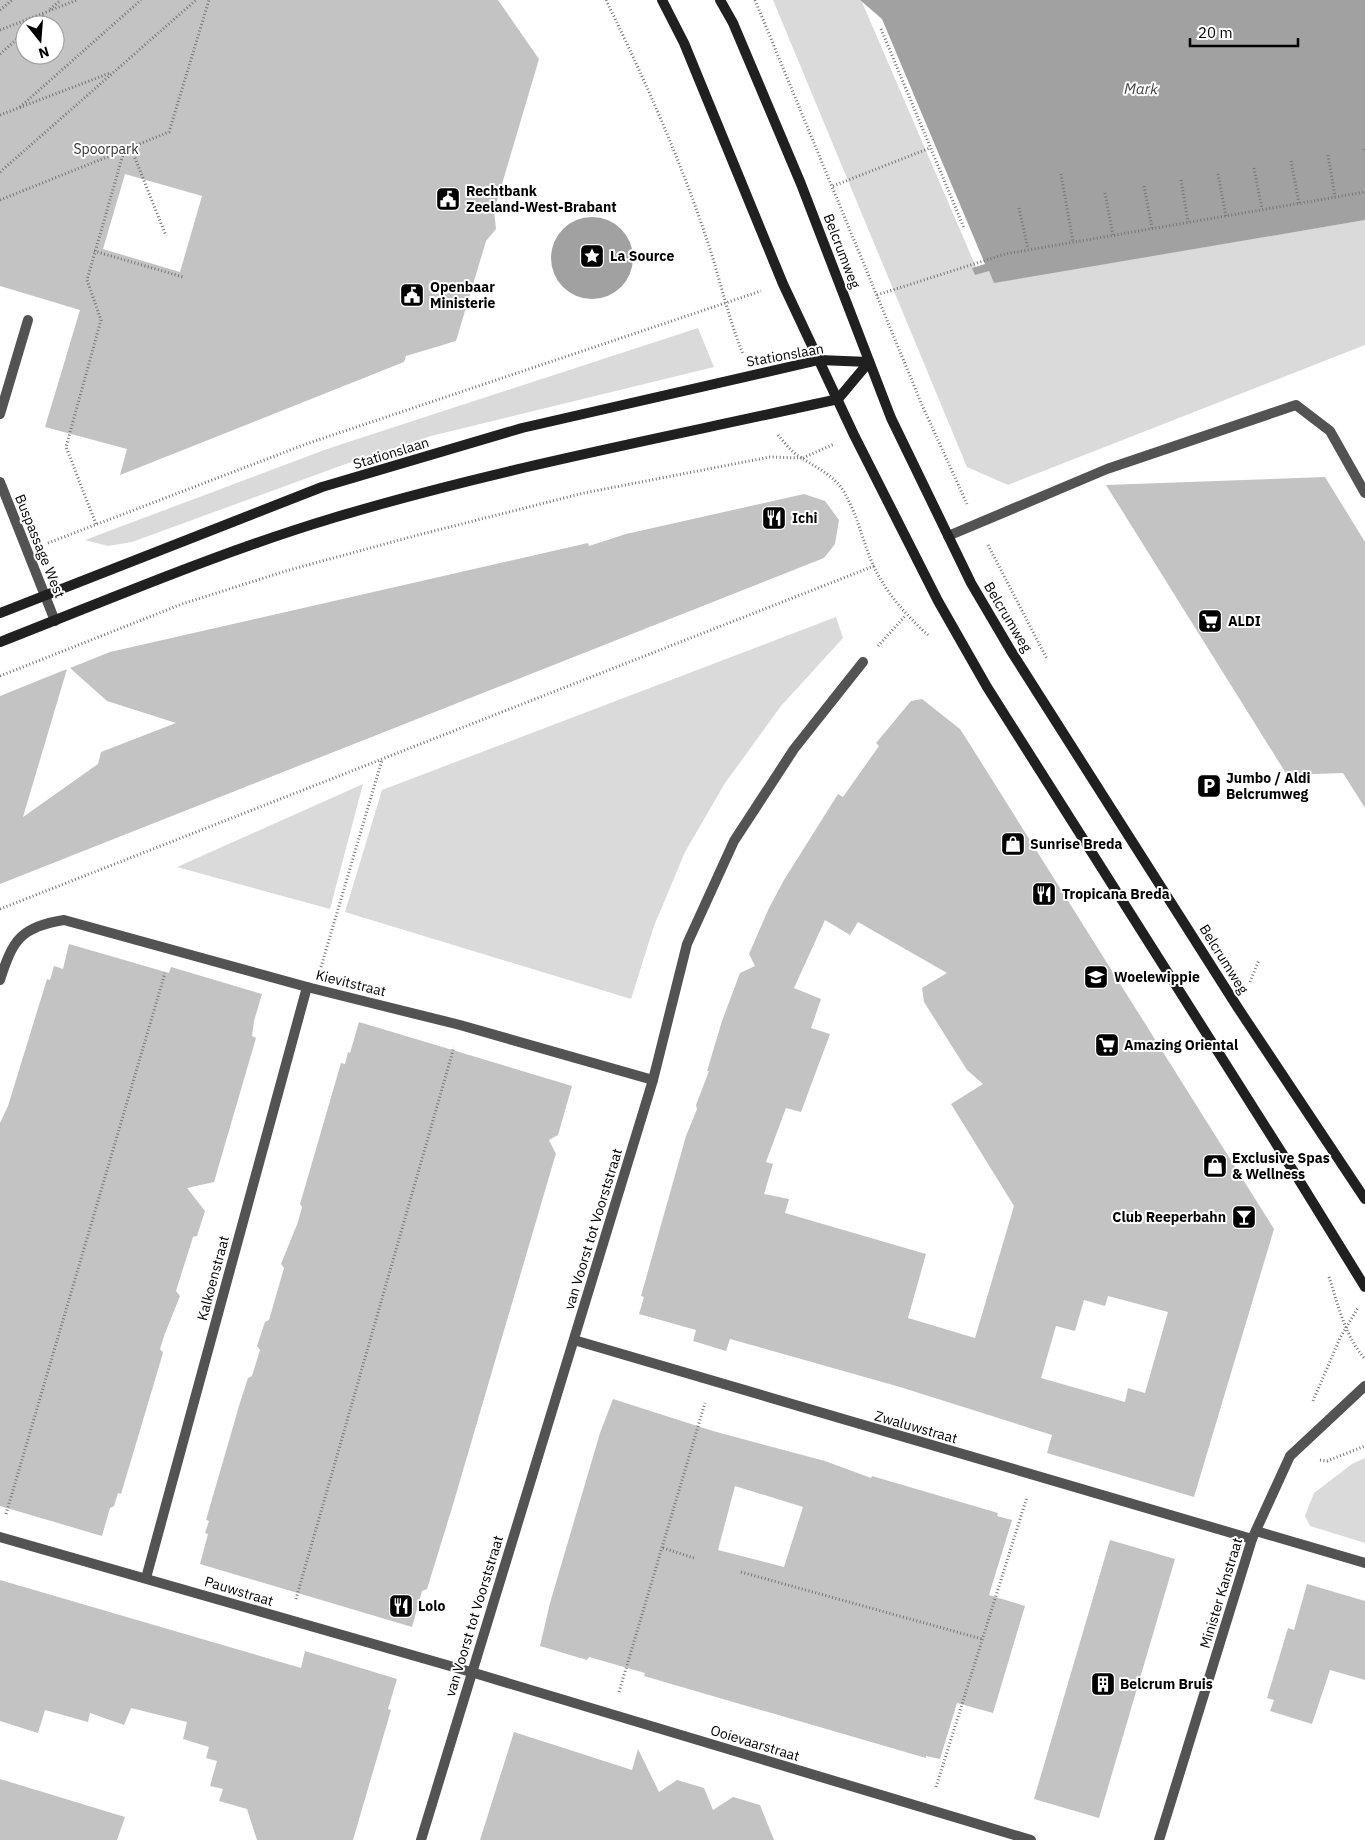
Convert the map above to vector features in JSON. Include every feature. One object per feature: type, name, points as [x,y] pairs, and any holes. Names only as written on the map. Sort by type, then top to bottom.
[{"type":"main road","points":[[662,0],[684,43],[779,274],[838,400],[938,601],[987,687],[1365,1287]]},
{"type":"main road","name":"Belcrumweg","points":[[720,0],[732,23],[801,184],[891,418],[971,583],[1011,651],[1238,1008],[1365,1199]]},
{"type":"main road","name":"Stationslaan","points":[[0,613],[322,487],[522,428],[819,360],[870,362]]},
{"type":"main road","points":[[0,642],[182,571],[332,518],[532,464],[838,400],[870,362]]},
{"type":"street","points":[[0,414],[28,320]]},
{"type":"street","points":[[948,536],[1107,469],[1296,405],[1330,431],[1365,493]]},
{"type":"street","name":"Buspassage West","points":[[0,482],[55,621]]},
{"type":"street","name":"van Voorst tot Voorststraat","points":[[421,1840],[653,1080],[687,944],[734,841],[794,749],[864,662]]},
{"type":"street","name":"Kievitstraat","points":[[0,980],[9,950],[23,934],[42,923],[64,920],[311,988],[460,1025],[653,1080]]},
{"type":"street","name":"Kalkoenstraat","points":[[146,1578],[311,988]]},
{"type":"street","name":"Zwaluwstraat","points":[[574,1340],[1034,1475],[1365,1563]]},
{"type":"street","name":"Minister Kanstraat","points":[[1159,1840],[1254,1535],[1290,1456],[1365,1386]]},
{"type":"street","name":"Pauwstraat","points":[[0,1537],[471,1672]]},
{"type":"street","name":"Ooievaarstraat","points":[[471,1672],[1032,1840]]},
{"type":"path","points":[[0,10],[12,0]]},
{"type":"path","points":[[44,15],[60,0]]},
{"type":"path","points":[[0,30],[77,0]]},
{"type":"path","points":[[20,107],[142,0]]},
{"type":"path","points":[[0,172],[196,0]]},
{"type":"path","points":[[0,200],[169,132],[209,0]]},
{"type":"path","points":[[27,551],[306,444],[726,303],[705,234],[680,166],[629,47],[606,0]]},
{"type":"path","name":"Belcrumweg","points":[[755,0],[922,405],[1015,602],[1052,668]]},
{"type":"path","points":[[881,29],[964,228]]},
{"type":"path","points":[[0,54],[15,41]]},
{"type":"path","points":[[0,115],[113,72]]},
{"type":"path","points":[[131,148],[166,236]]},
{"type":"path","points":[[833,186],[930,148]]},
{"type":"path","points":[[96,524],[66,447],[101,320],[87,280],[124,151]]},
{"type":"path","points":[[1328,155],[1335,197]]},
{"type":"path","points":[[1291,161],[1299,203]]},
{"type":"path","points":[[1254,168],[1262,210]]},
{"type":"path","points":[[1061,174],[1072,242]]},
{"type":"path","points":[[1218,174],[1226,216]]},
{"type":"path","points":[[1181,180],[1188,222]]},
{"type":"path","points":[[1144,186],[1152,228]]},
{"type":"path","points":[[876,295],[1005,254],[1028,249],[1365,192]]},
{"type":"path","points":[[1105,193],[1113,235]]},
{"type":"path","points":[[1020,208],[1028,249]]},
{"type":"path","points":[[94,251],[183,277]]},
{"type":"path","points":[[0,676],[182,604],[289,570],[584,493],[770,457],[802,458],[826,472],[841,488],[861,526],[874,566],[888,591],[906,615],[935,641]]},
{"type":"path","points":[[0,909],[874,566]]},
{"type":"path","points":[[864,662],[906,615]]},
{"type":"path","points":[[311,988],[382,759]]},
{"type":"path","points":[[3,1523],[173,949]]},
{"type":"path","name":"Belcrumweg","points":[[1244,976],[1249,984]]},
{"type":"path","points":[[290,1620],[460,1025]]},
{"type":"path","points":[[612,1714],[663,1548],[711,1380]]},
{"type":"path","points":[[929,1810],[1034,1475]]},
{"type":"path","points":[[663,1548],[694,1558]]},
{"type":"path","points":[[741,1572],[982,1639]]},
{"type":"shaded area","points":[[773,0],[860,0],[862,2],[976,267],[972,268],[989,271],[994,282],[1365,220],[1365,345],[1008,485],[967,467]]},
{"type":"shaded area","points":[[698,328],[714,367],[431,436],[340,466],[132,542],[108,546],[85,540],[327,449]]},
{"type":"shaded area","points":[[836,617],[843,638],[781,706],[725,783],[685,852],[654,926],[631,999],[345,912],[382,790]]},
{"type":"shaded area","points":[[363,784],[330,909],[177,867]]},
{"type":"shaded area","points":[[1365,1458],[1365,1543],[1310,1526],[1305,1516],[1314,1493],[1352,1464]]},
{"type":"water","name":"Mark","points":[[860,0],[1365,0],[1365,220],[994,283],[989,271],[975,275],[972,268],[985,264],[882,19]]},
{"type":"water","points":[[584,217],[600,217],[615,224],[626,235],[633,250],[630,274],[621,287],[600,299],[584,299],[569,292],[558,281],[551,266],[551,250],[558,235],[569,224]]},
{"type":"building","points":[[0,0],[498,0],[539,59],[494,211],[496,229],[486,241],[456,341],[406,356],[404,362],[120,475],[127,449],[45,427],[80,310],[0,286]],"holes":[[[125,174],[202,196],[180,272],[103,249]]]},
{"type":"building","points":[[1325,477],[1365,542],[1365,808],[1343,773],[1287,775],[1106,485]]},
{"type":"building","points":[[804,494],[825,501],[839,520],[835,544],[824,558],[0,884],[0,696],[67,669],[23,817],[98,764],[101,752],[176,723],[107,701],[70,668],[110,652],[588,543],[589,546],[626,534]]},
{"type":"building","points":[[922,699],[960,729],[1274,1229],[1194,1497],[1047,1453],[1052,1435],[900,1387],[730,1339],[726,1351],[693,1341],[696,1330],[639,1314],[644,1297],[641,1296],[686,1136],[709,1071],[707,1071],[722,1021],[740,973],[755,966],[749,954],[769,908],[784,880],[838,794],[843,797],[879,746],[876,743],[911,701]],"holes":[[[825,920],[850,935],[858,922],[947,973],[922,988],[924,1002],[967,1070],[983,1084],[951,1104],[1014,1206],[975,1338],[908,1318],[926,1254],[785,1213],[789,1199],[764,1194],[773,1164],[766,1162],[786,1108],[801,1112],[830,1034],[811,1028],[821,999],[794,988]],[[1108,1296],[1168,1312],[1145,1393],[1128,1388],[1125,1402],[1041,1378],[1056,1326],[1075,1331],[1084,1300],[1105,1306]]]},
{"type":"building","points":[[69,944],[169,973],[171,967],[262,994],[254,1021],[252,1036],[256,1038],[214,1182],[187,1188],[205,1211],[197,1236],[193,1237],[176,1291],[180,1296],[160,1349],[163,1353],[121,1494],[118,1493],[114,1506],[110,1508],[102,1536],[0,1506],[0,1123],[8,1106],[47,979],[50,980],[54,966],[63,969]]},
{"type":"building","points":[[359,1022],[572,1086],[558,1135],[549,1140],[556,1154],[452,1508],[427,1589],[422,1591],[412,1627],[200,1564],[208,1534],[205,1533],[209,1521],[206,1520],[239,1406],[248,1378],[252,1376],[260,1350],[257,1346],[265,1322],[269,1320],[284,1268],[281,1264],[298,1222],[302,1207],[300,1204],[341,1063],[345,1064],[348,1052],[350,1053]]},
{"type":"building","points":[[613,1399],[713,1431],[825,1461],[871,1478],[872,1476],[998,1513],[997,1516],[1012,1520],[989,1595],[1025,1606],[993,1713],[957,1703],[940,1759],[926,1756],[926,1758],[644,1676],[645,1673],[589,1657],[587,1660],[540,1646],[550,1603],[600,1433]],"holes":[[[735,1486],[803,1507],[784,1567],[718,1550]]]},
{"type":"building","name":"Belcrum Bruis","points":[[1110,1540],[1175,1559],[1099,1818],[1034,1799]]},
{"type":"building","points":[[0,1580],[301,1668],[305,1651],[397,1679],[388,1709],[391,1710],[353,1840],[257,1840],[247,1809],[219,1801],[223,1789],[210,1786],[217,1761],[206,1758],[209,1747],[183,1739],[187,1722],[131,1708],[124,1725],[90,1713],[88,1722],[45,1710],[38,1733],[0,1721]]},
{"type":"building","points":[[1307,1584],[1365,1601],[1365,1680],[1330,1670],[1312,1724],[1270,1711],[1274,1700],[1267,1698],[1288,1628],[1294,1630]]},
{"type":"building","points":[[514,1732],[632,1770],[638,1749],[659,1792],[677,1780],[704,1788],[713,1810],[733,1797],[760,1805],[774,1840],[480,1840]]},
{"type":"building","points":[[0,1779],[125,1817],[117,1840],[0,1840]]},
{"type":"place","name":"Rechtbank Zeeland-West-Brabant","points":[[448,199]]},
{"type":"place","name":"La Source","points":[[592,256]]},
{"type":"place","name":"Openbaar Ministerie","points":[[412,295]]},
{"type":"place","name":"Ichi","points":[[774,518]]},
{"type":"place","name":"ALDI","points":[[1210,621]]},
{"type":"place","name":"Jumbo / Aldi Belcrumweg","points":[[1209,786]]},
{"type":"place","name":"Sunrise Breda","points":[[1013,844]]},
{"type":"place","name":"Tropicana Breda","points":[[1044,894]]},
{"type":"place","name":"Woelewippie","points":[[1096,977]]},
{"type":"place","name":"Amazing Oriental","points":[[1107,1045]]},
{"type":"place","name":"Exclusive Spas & Wellness","points":[[1215,1166]]},
{"type":"place","name":"Club Reeperbahn","points":[[1244,1217]]},
{"type":"place","name":"Lolo","points":[[401,1606]]},
{"type":"place","name":"Belcrum Bruis","points":[[1103,1684]]},
{"type":"park label","name":"Spoorpark","points":[[106,149]]}]
